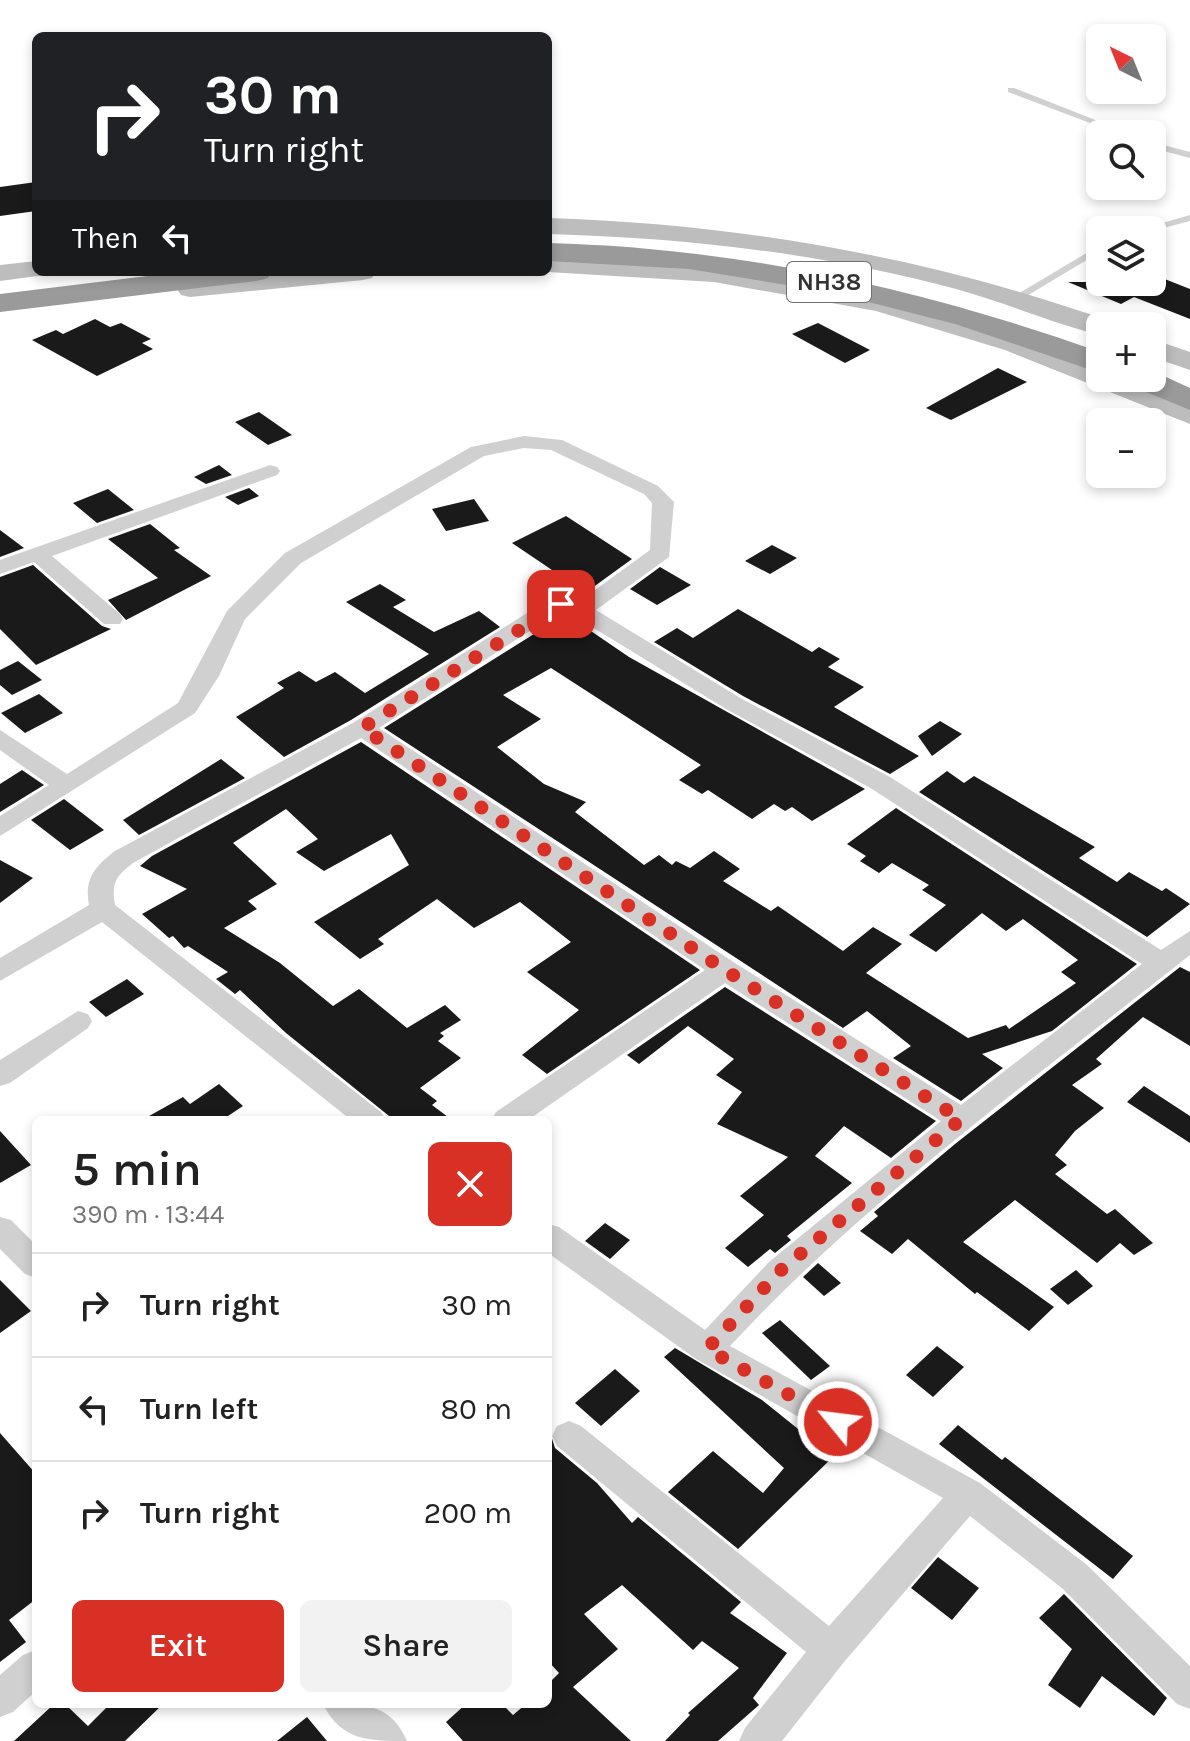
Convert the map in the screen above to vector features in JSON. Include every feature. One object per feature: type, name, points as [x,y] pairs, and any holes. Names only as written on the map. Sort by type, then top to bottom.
[{"type":"highway","name":"NH38","points":[[552,231],[732,250],[943,292],[1053,323],[1086,336]]},
{"type":"highway","name":"NH38","points":[[552,231],[608,252],[729,266],[861,287],[996,324],[1086,358]]},
{"type":"highway","points":[[0,287],[89,276]]},
{"type":"highway","points":[[0,303],[224,276]]},
{"type":"highway","points":[[1166,367],[1190,377]]},
{"type":"highway","points":[[1166,389],[1190,400]]},
{"type":"street","points":[[552,231],[741,238],[845,256],[1016,298],[1086,322]]},
{"type":"street","points":[[552,264],[626,265],[856,298],[986,334],[1086,371]]},
{"type":"street","points":[[0,273],[32,269]]},
{"type":"street","points":[[0,310],[325,276]]},
{"type":"street","points":[[1166,353],[1190,362]]},
{"type":"street","points":[[1137,392],[1190,415]]},
{"type":"street","points":[[0,828],[187,708],[207,676],[235,616],[293,558],[478,451],[524,442],[555,444],[651,490],[663,502],[661,552],[583,609]]},
{"type":"street","points":[[0,567],[270,471]]},
{"type":"street","points":[[36,553],[112,619]]},
{"type":"street","points":[[366,1116],[103,909],[99,888],[106,871],[124,857],[231,796],[362,728],[551,608],[570,604],[583,609],[734,704],[881,783],[1163,964]]},
{"type":"street","points":[[362,728],[725,970],[961,1119]]},
{"type":"street","points":[[0,738],[67,786]]},
{"type":"street","points":[[4,963],[103,909]]},
{"type":"street","points":[[707,1349],[780,1271],[961,1119],[1190,941]]},
{"type":"street","points":[[512,1116],[725,970]]},
{"type":"street","points":[[0,1075],[78,1021]]},
{"type":"street","points":[[0,1229],[32,1261]]},
{"type":"street","points":[[552,1239],[707,1349],[968,1494],[1075,1577],[1190,1691]]},
{"type":"street","points":[[569,1436],[831,1650]]},
{"type":"street","points":[[758,1741],[831,1650],[968,1494]]},
{"type":"street","points":[[0,1699],[32,1671]]},
{"type":"street","points":[[347,1708],[388,1741]]},
{"type":"lane","points":[[1011,90],[1090,120]]},
{"type":"lane","points":[[1166,149],[1190,155]]},
{"type":"lane","points":[[1166,224],[1190,218]]},
{"type":"lane","points":[[1016,298],[1086,256]]},
{"type":"building","points":[[32,183],[32,212],[0,216],[0,187]]},
{"type":"building","points":[[1166,280],[1190,289],[1190,319],[1134,297],[1121,304],[1102,296],[1166,296]]},
{"type":"building","points":[[1068,282],[1086,282],[1086,289]]},
{"type":"building","points":[[95,319],[110,327],[121,323],[151,339],[142,343],[153,349],[97,376],[32,340],[56,330],[63,334]]},
{"type":"building","points":[[818,323],[870,350],[845,363],[792,334]]},
{"type":"building","points":[[998,368],[1027,382],[951,420],[926,408]]},
{"type":"building","points":[[259,412],[292,435],[268,445],[235,422]]},
{"type":"building","points":[[219,465],[232,475],[206,484],[194,477]]},
{"type":"building","points":[[249,488],[259,496],[238,505],[225,497]]},
{"type":"building","points":[[108,489],[134,510],[97,523],[73,503]]},
{"type":"building","points":[[474,499],[489,521],[446,531],[432,509]]},
{"type":"building","points":[[566,516],[632,559],[581,596],[547,573],[552,570],[512,543]]},
{"type":"building","points":[[150,524],[180,548],[174,550],[211,576],[126,620],[108,600],[158,578],[108,539]]},
{"type":"building","points":[[0,530],[24,548],[0,557]]},
{"type":"building","points":[[772,545],[797,558],[770,574],[745,561]]},
{"type":"building","points":[[33,565],[102,626],[111,629],[36,665],[0,629],[0,577]]},
{"type":"building","points":[[660,567],[691,585],[657,605],[630,589]]},
{"type":"building","points":[[380,584],[406,600],[393,607],[434,632],[479,611],[500,627],[351,720],[284,757],[236,717],[284,688],[277,683],[299,671],[316,682],[335,672],[365,693],[429,654],[346,602]]},
{"type":"building","points":[[738,609],[812,652],[819,647],[840,659],[828,667],[864,687],[834,707],[919,756],[890,774],[743,696],[654,642],[677,628],[693,638]]},
{"type":"building","points":[[566,614],[629,657],[865,789],[812,821],[792,807],[785,811],[774,804],[752,819],[708,790],[702,794],[679,780],[701,765],[551,668],[503,695],[541,719],[497,747],[544,784],[586,802],[575,812],[644,865],[659,855],[672,865],[676,861],[690,868],[714,851],[740,869],[723,881],[771,911],[778,906],[843,951],[873,927],[902,944],[866,973],[968,1038],[1006,1025],[1009,1029],[1076,983],[1061,972],[1078,960],[1023,919],[1006,931],[982,913],[936,952],[909,935],[946,905],[922,890],[929,885],[892,863],[879,873],[860,861],[866,856],[847,844],[896,808],[1137,964],[1052,1031],[982,1054],[1003,1068],[961,1101],[893,1058],[911,1046],[867,1011],[843,1028],[384,728]]},
{"type":"building","points":[[18,661],[42,680],[12,695],[0,685],[0,670]]},
{"type":"building","points":[[39,694],[63,713],[25,733],[1,713]]},
{"type":"building","points":[[940,721],[962,734],[932,756],[918,736]]},
{"type":"building","points":[[361,742],[700,970],[547,1074],[522,1055],[579,1010],[527,972],[571,942],[520,902],[474,928],[437,899],[378,939],[384,944],[360,959],[314,922],[409,865],[391,834],[324,871],[296,852],[318,839],[286,809],[233,843],[277,884],[248,901],[257,909],[224,928],[280,963],[333,1006],[359,989],[407,1028],[445,1005],[461,1020],[440,1033],[444,1036],[438,1041],[461,1058],[420,1088],[437,1101],[432,1105],[447,1116],[389,1116],[286,1033],[240,990],[235,994],[216,979],[228,972],[188,946],[184,948],[173,936],[169,938],[142,914],[187,889],[140,866],[152,856]]},
{"type":"building","points":[[221,759],[245,778],[139,835],[123,820]]},
{"type":"building","points":[[22,770],[44,785],[0,812],[0,784]]},
{"type":"building","points":[[947,771],[964,783],[974,776],[1095,847],[1079,858],[1117,882],[1129,872],[1162,891],[1166,888],[1190,904],[1147,937],[919,792]]},
{"type":"building","points":[[64,799],[104,830],[70,850],[31,820]]},
{"type":"building","points":[[0,860],[33,878],[0,903]]},
{"type":"building","points":[[1180,967],[1190,972],[1190,1046],[1143,1017],[1096,1059],[1102,1064],[1072,1085],[1104,1108],[1075,1131],[1055,1155],[1067,1165],[1055,1174],[1107,1214],[1115,1209],[1153,1243],[1134,1255],[1120,1243],[1097,1263],[1015,1200],[963,1242],[1054,1307],[1029,1331],[977,1292],[975,1294],[908,1239],[892,1254],[860,1231],[878,1216],[874,1212],[955,1144]]},
{"type":"building","points":[[127,979],[144,994],[106,1017],[89,1002]]},
{"type":"building","points":[[725,987],[936,1121],[891,1158],[844,1126],[815,1156],[852,1183],[787,1236],[791,1240],[775,1253],[770,1249],[748,1267],[725,1248],[764,1215],[740,1196],[788,1157],[717,1124],[742,1092],[716,1075],[734,1059],[688,1026],[639,1064],[627,1055]]},
{"type":"building","points":[[219,1084],[243,1106],[228,1116],[149,1116],[183,1097],[190,1104]]},
{"type":"building","points":[[1144,1086],[1190,1116],[1190,1143],[1127,1102]]},
{"type":"building","points":[[0,1131],[31,1165],[0,1183]]},
{"type":"building","points":[[605,1223],[630,1240],[610,1259],[585,1241]]},
{"type":"building","points":[[818,1263],[841,1283],[824,1296],[803,1277]]},
{"type":"building","points":[[1076,1270],[1093,1286],[1068,1305],[1050,1289]]},
{"type":"building","points":[[0,1280],[31,1311],[0,1333]]},
{"type":"building","points":[[780,1320],[830,1366],[811,1380],[762,1333]]},
{"type":"building","points":[[937,1346],[964,1367],[933,1397],[906,1375]]},
{"type":"building","points":[[675,1348],[762,1400],[833,1457],[738,1549],[668,1492],[713,1451],[763,1493],[784,1468],[664,1357]]},
{"type":"building","points":[[615,1369],[640,1391],[601,1426],[575,1403]]},
{"type":"building","points":[[958,1425],[1002,1460],[1005,1457],[1133,1556],[1113,1579],[939,1444]]},
{"type":"building","points":[[0,1433],[32,1469],[32,1602],[9,1620],[26,1642],[0,1662]]},
{"type":"building","points":[[552,1439],[555,1448],[597,1483],[632,1523],[638,1517],[741,1602],[730,1613],[787,1653],[753,1698],[759,1705],[718,1741],[665,1741],[690,1715],[688,1713],[739,1668],[702,1641],[693,1650],[622,1585],[584,1614],[618,1649],[573,1687],[631,1741],[463,1741],[446,1722],[462,1708],[506,1708],[513,1715],[521,1708],[552,1708],[552,1680],[559,1673],[552,1665]]},
{"type":"building","points":[[938,1557],[979,1588],[952,1620],[911,1588]]},
{"type":"building","points":[[1064,1594],[1167,1698],[1154,1716],[1102,1676],[1080,1708],[1048,1685],[1072,1649],[1039,1618]]},
{"type":"building","points":[[50,1708],[69,1708],[88,1726],[106,1708],[159,1708],[125,1741],[14,1741]]},
{"type":"building","points":[[307,1717],[327,1741],[277,1741]]},
{"type":"route","points":[[561,604],[362,728],[725,970],[961,1119],[780,1271],[707,1349],[838,1422]]}]
